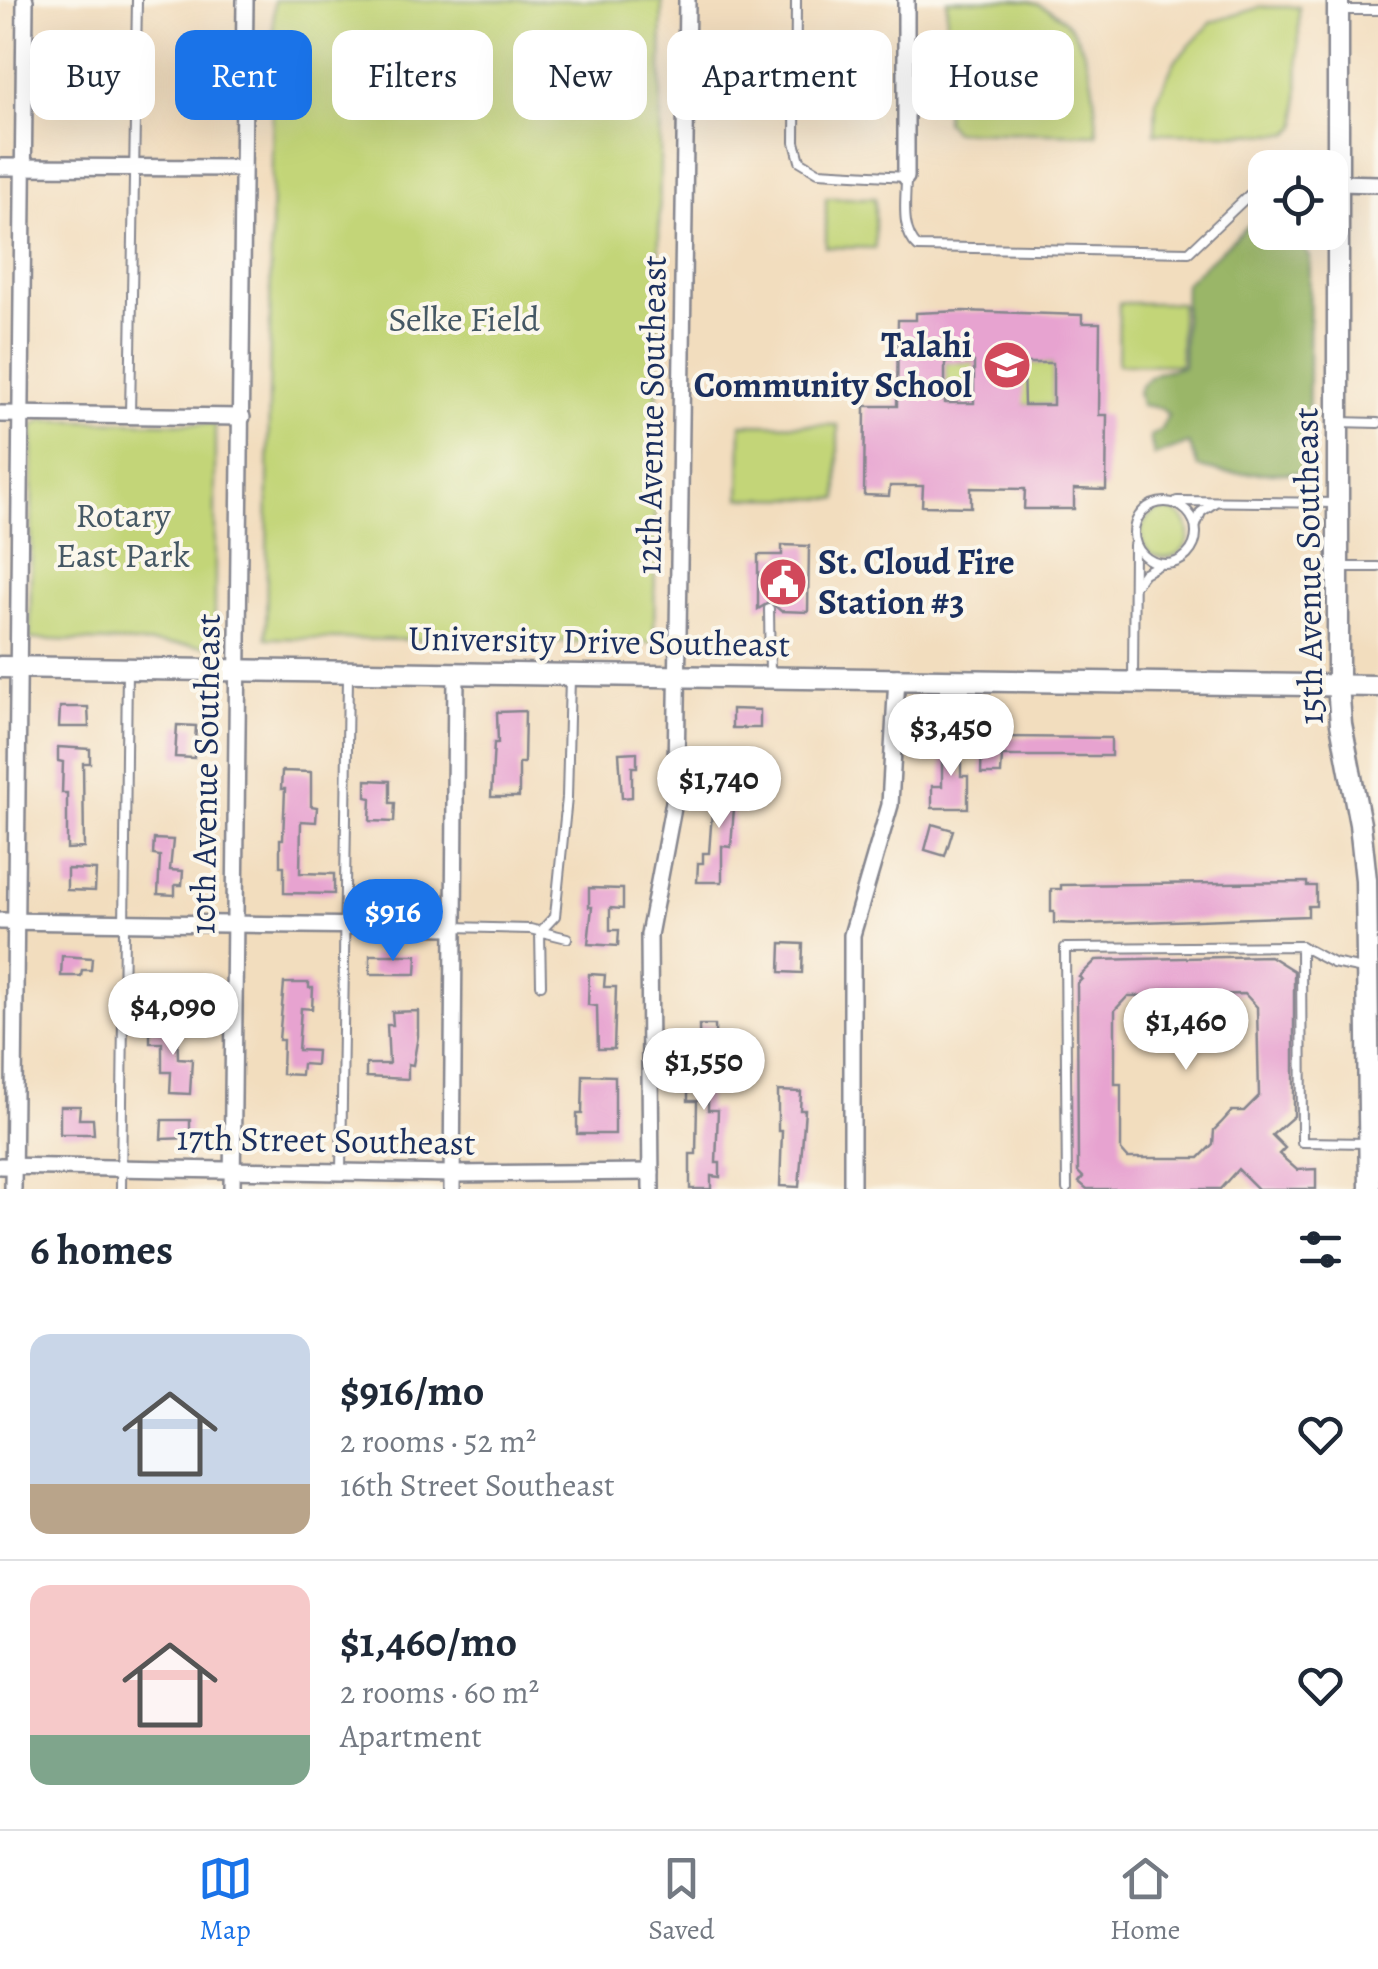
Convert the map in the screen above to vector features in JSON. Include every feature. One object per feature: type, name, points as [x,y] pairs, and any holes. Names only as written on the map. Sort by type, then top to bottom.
[{"type":"street","points":[[13,1189],[7,1166],[9,667],[23,414],[25,0]]},
{"type":"street","name":"10th Avenue Southeast","points":[[232,1189],[245,0]]},
{"type":"street","name":"12th Avenue Southeast","points":[[651,1189],[649,935],[674,802],[687,0]]},
{"type":"street","points":[[906,0],[906,178]]},
{"type":"street","name":"15th Avenue Southeast","points":[[1335,150],[1338,5]]},
{"type":"street","points":[[0,167],[243,168]]},
{"type":"street","points":[[1348,183],[1378,184]]},
{"type":"street","name":"15th Avenue Southeast","points":[[1335,250],[1338,685],[1341,724],[1362,838],[1373,969],[1370,1189]]},
{"type":"street","points":[[0,414],[242,417]]},
{"type":"street","name":"University Drive Southeast","points":[[9,667],[1378,686]]},
{"type":"street","points":[[452,1181],[456,671]]},
{"type":"street","points":[[852,1189],[852,935],[890,805],[897,678]]},
{"type":"street","points":[[8,921],[453,927]]},
{"type":"street","name":"17th Street Southeast","points":[[7,1166],[341,1171],[452,1181],[651,1172]]},
{"type":"lane","points":[[130,416],[136,0]]},
{"type":"lane","points":[[796,0],[795,142],[800,162],[818,172],[906,178],[906,228],[910,240],[918,247],[1189,252],[1248,198]]},
{"type":"lane","points":[[1338,5],[1378,10]]},
{"type":"lane","points":[[1337,422],[1378,423]]},
{"type":"lane","points":[[1133,682],[1134,536],[1140,514],[1152,504],[1167,502],[1336,502]]},
{"type":"lane","points":[[1167,502],[1182,506],[1196,525]]},
{"type":"lane","points":[[1134,588],[1144,573],[1187,555],[1201,512],[1216,502]]},
{"type":"lane","points":[[1134,536],[1146,558],[1162,564]]},
{"type":"lane","points":[[1337,567],[1378,567]]},
{"type":"lane","points":[[770,609],[770,676]]},
{"type":"lane","points":[[122,1189],[128,669]]},
{"type":"lane","points":[[341,1171],[348,670]]},
{"type":"lane","points":[[540,986],[540,932],[555,916],[567,798],[570,673]]},
{"type":"lane","points":[[453,927],[540,932],[567,938]]},
{"type":"lane","points":[[1067,1189],[1065,948],[1301,946],[1333,963],[1373,969]]},
{"type":"lane","points":[[1301,946],[1302,1142],[1369,1143]]},
{"type":"green space","name":"Selke Field","points":[[274,0],[662,0],[654,643],[266,638],[272,120],[312,120],[312,30],[274,30]]},
{"type":"green space","points":[[947,0],[1018,0],[1041,5],[1072,30],[947,30]]},
{"type":"green space","points":[[1261,7],[1299,7],[1298,126],[1289,134],[1155,133],[1156,101],[1175,61],[1212,22]]},
{"type":"green space","points":[[1074,33],[1083,49],[1094,91],[1097,134],[954,131],[945,122],[1074,120]]},
{"type":"green space","points":[[826,198],[875,198],[875,248],[826,247]]},
{"type":"green space","points":[[1248,226],[1248,250],[1305,250],[1310,257],[1308,473],[1225,473],[1198,467],[1189,443],[1154,456],[1150,436],[1160,431],[1168,415],[1161,408],[1141,405],[1138,392],[1151,376],[1183,367],[1185,283]]},
{"type":"green space","points":[[1119,303],[1181,303],[1180,365],[1118,364]]},
{"type":"green space","points":[[945,362],[976,362],[977,403],[945,403]]},
{"type":"green space","points":[[1021,363],[1053,363],[1053,405],[1021,405]]},
{"type":"green space","name":"Rotary East Park","points":[[42,420],[215,424],[215,646],[30,639],[33,426]]},
{"type":"green space","points":[[741,424],[838,425],[838,499],[740,498]]},
{"type":"green space","points":[[1165,510],[1182,517],[1189,534],[1182,551],[1165,558],[1148,551],[1141,534],[1148,517]]},
{"type":"building","name":"Talahi Community School","points":[[916,313],[1082,315],[1082,323],[1100,323],[1099,415],[1107,415],[1106,490],[1074,489],[1074,509],[1024,509],[1025,489],[971,488],[971,507],[922,506],[923,486],[890,486],[889,496],[864,495],[865,406],[897,406],[898,320],[916,320]],"holes":[[[945,362],[974,362],[974,403],[945,403]],[[1023,363],[1053,363],[1053,405],[1024,405]]]},
{"type":"building","name":"St. Cloud Fire Station #3","points":[[782,545],[809,546],[808,612],[781,611],[770,602],[758,609],[758,555],[782,555]]},
{"type":"building","points":[[60,707],[88,707],[89,727],[59,727]]},
{"type":"building","points":[[732,709],[760,710],[760,728],[732,728]]},
{"type":"building","points":[[525,711],[519,797],[491,797],[494,743],[498,743],[497,712]]},
{"type":"building","points":[[975,719],[1002,720],[1002,737],[1111,738],[1111,756],[1002,756],[1001,774],[981,774],[982,738],[974,738]]},
{"type":"building","points":[[177,725],[196,726],[194,758],[175,757]]},
{"type":"building","points":[[942,739],[961,739],[961,776],[968,776],[968,808],[932,808],[932,786],[942,786]]},
{"type":"building","points":[[58,747],[90,749],[90,763],[83,763],[84,848],[67,849],[67,793],[62,793],[63,762],[58,761]]},
{"type":"building","points":[[637,752],[637,767],[632,767],[632,797],[622,798],[619,753]]},
{"type":"building","points":[[282,771],[311,772],[311,806],[317,807],[316,822],[301,821],[300,873],[334,874],[334,894],[284,893],[284,866],[280,866],[285,789],[281,789]]},
{"type":"building","points":[[366,780],[390,781],[394,822],[370,821],[371,798],[366,797]]},
{"type":"building","points":[[711,781],[736,782],[731,847],[722,846],[722,882],[697,882],[698,863],[703,863],[703,853],[709,853]]},
{"type":"building","points":[[932,824],[953,830],[945,856],[925,850]]},
{"type":"building","points":[[154,839],[173,840],[170,870],[183,871],[182,885],[175,885],[175,895],[158,894],[160,856],[153,855]]},
{"type":"building","points":[[67,869],[96,870],[95,891],[67,890]]},
{"type":"building","points":[[1307,882],[1307,886],[1316,886],[1316,906],[1308,906],[1308,916],[1084,924],[1054,923],[1051,912],[1051,889],[1061,889],[1061,885]]},
{"type":"building","points":[[589,888],[623,889],[623,909],[610,908],[610,930],[619,930],[618,946],[588,944],[592,907]]},
{"type":"building","points":[[781,943],[803,944],[802,973],[780,972]]},
{"type":"building","points":[[370,955],[417,955],[416,974],[370,974]]},
{"type":"building","points":[[62,956],[92,958],[91,970],[82,970],[81,976],[61,976]]},
{"type":"building","points":[[1270,956],[1294,971],[1294,1116],[1272,1135],[1285,1148],[1279,1154],[1297,1170],[1316,1169],[1316,1189],[1258,1189],[1238,1169],[1220,1189],[1087,1189],[1079,1182],[1083,1177],[1078,1172],[1077,984],[1096,960]],"holes":[[[1245,994],[1257,1007],[1259,1096],[1244,1111],[1232,1111],[1214,1130],[1213,1144],[1199,1158],[1128,1158],[1121,1150],[1121,1084],[1115,1084],[1115,1010],[1128,996]]]},
{"type":"building","points":[[589,974],[605,975],[604,987],[616,987],[614,1049],[598,1049],[597,1006],[588,1005]]},
{"type":"building","points":[[284,983],[309,983],[309,988],[313,988],[312,1009],[301,1008],[298,1050],[317,1051],[316,1065],[302,1064],[301,1075],[282,1074],[283,1040],[279,1040]]},
{"type":"building","points":[[418,1011],[418,1036],[413,1065],[408,1064],[408,1079],[366,1077],[366,1064],[389,1064],[387,1025],[393,1025],[392,1012]]},
{"type":"building","points":[[157,1023],[177,1023],[178,1058],[192,1059],[190,1094],[170,1093],[171,1072],[162,1072],[162,1043],[150,1043],[150,1030],[157,1030]]},
{"type":"building","points":[[699,1025],[715,1025],[716,1082],[708,1082],[708,1110],[718,1110],[716,1163],[720,1163],[720,1177],[711,1176],[711,1189],[690,1189],[690,1154],[696,1154],[697,1101],[688,1101],[688,1070],[700,1069]]},
{"type":"building","points":[[583,1075],[615,1076],[615,1134],[577,1134]]},
{"type":"building","points":[[778,1091],[801,1092],[800,1110],[805,1110],[799,1187],[780,1186],[782,1131],[778,1131]]},
{"type":"building","points":[[60,1106],[80,1106],[79,1119],[93,1119],[94,1134],[60,1134]]},
{"type":"building","points":[[162,1120],[190,1120],[190,1138],[161,1139]]},
{"type":"place","name":"Talahi Community School","points":[[1007,365]]},
{"type":"place","name":"St. Cloud Fire Station #3","points":[[783,582]]}]
